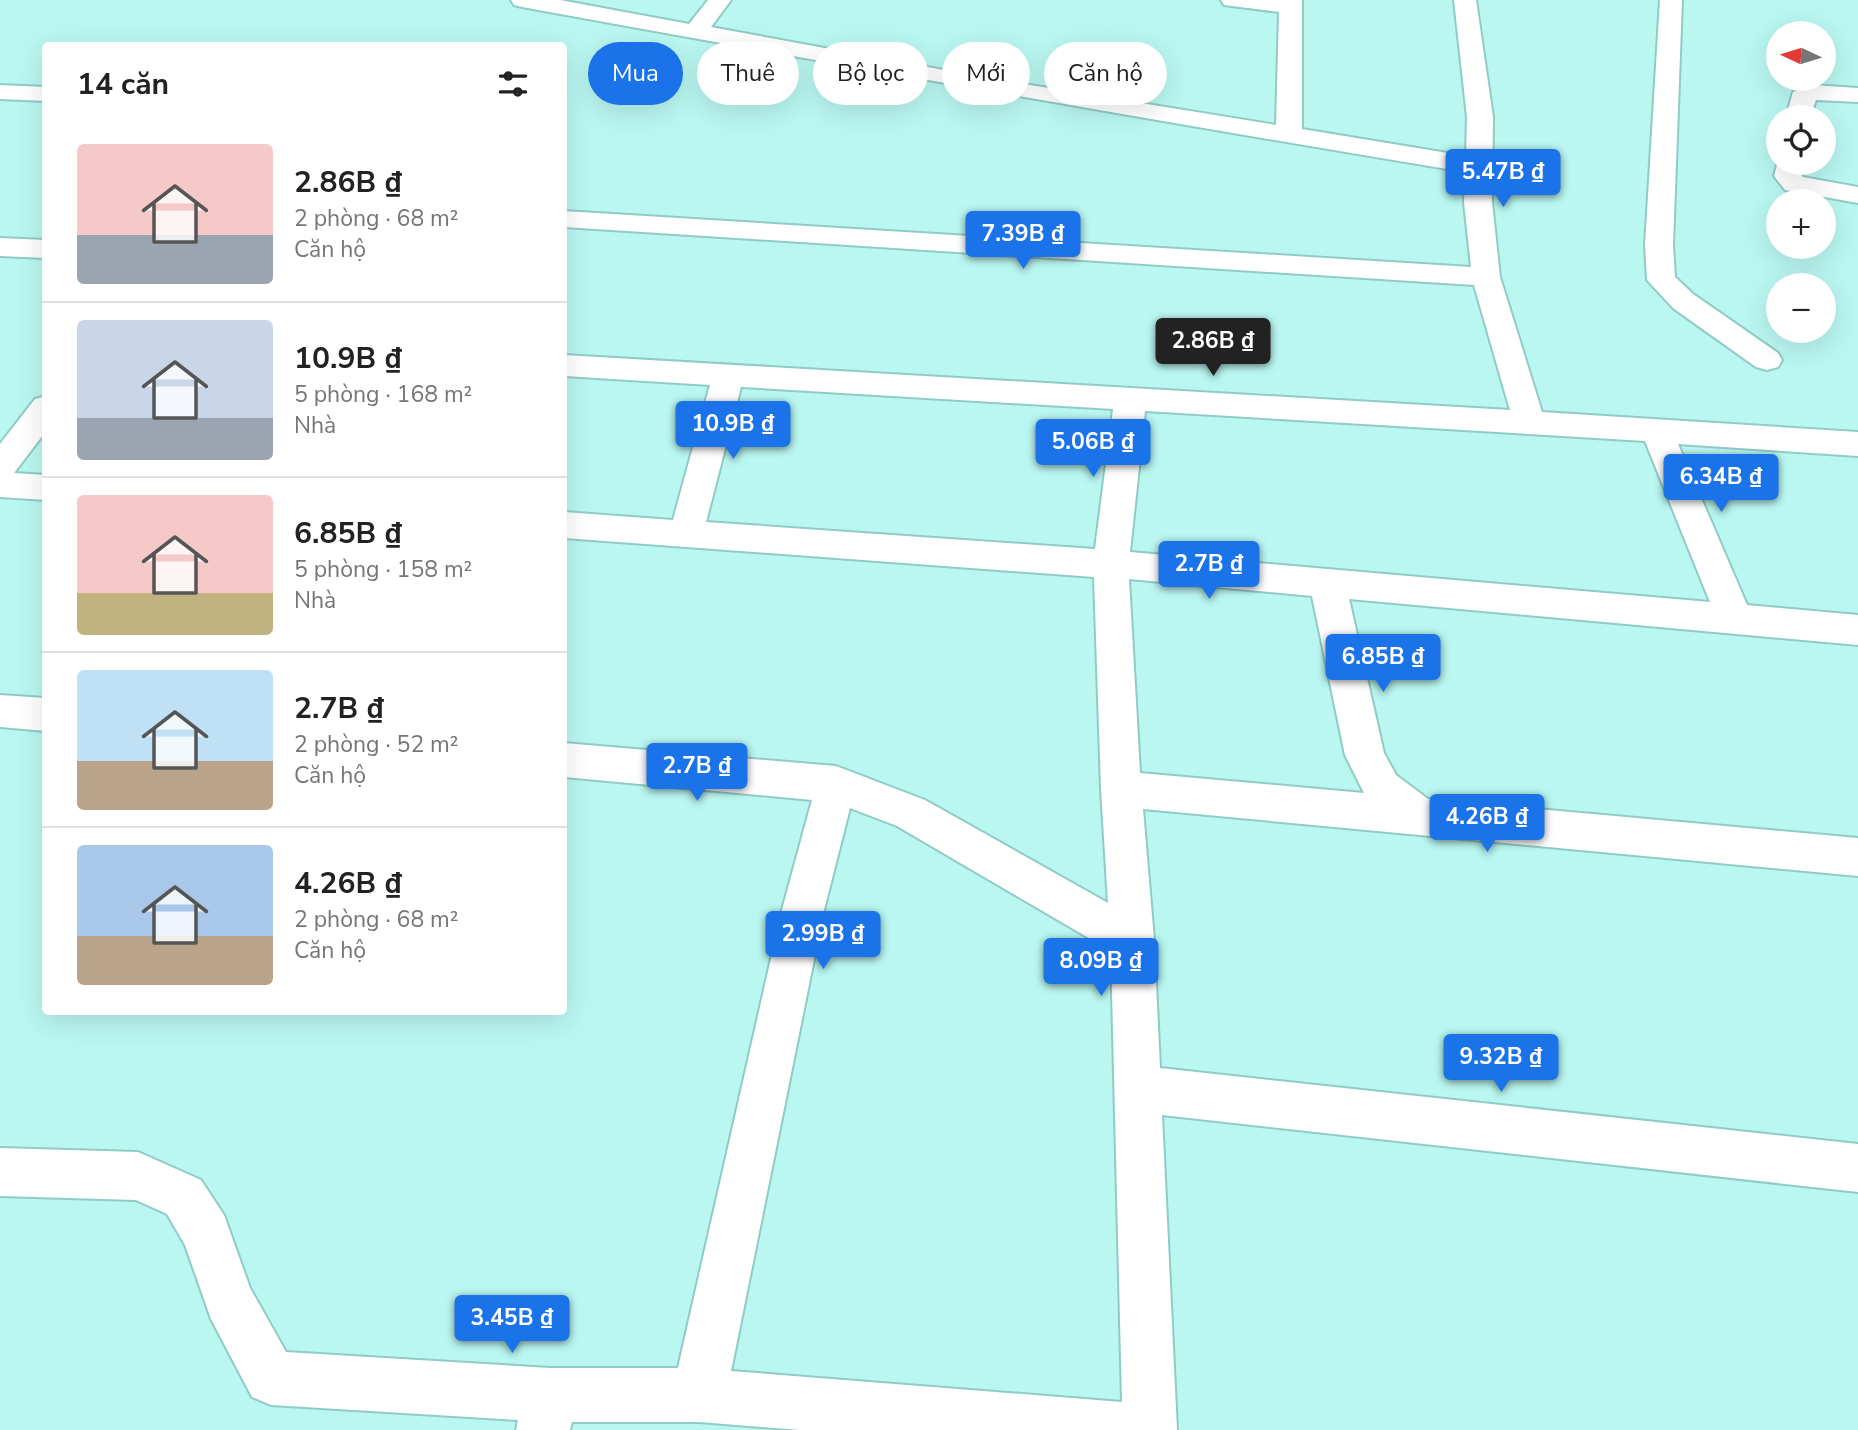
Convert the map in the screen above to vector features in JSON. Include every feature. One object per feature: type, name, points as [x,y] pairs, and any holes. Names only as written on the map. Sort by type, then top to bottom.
[{"type":"street","points":[[522,0],[987,85],[1477,166]]},
{"type":"street","points":[[694,33],[720,0]]},
{"type":"street","points":[[1232,0],[1291,3],[1289,134]]},
{"type":"street","points":[[1465,0],[1480,117],[1477,166],[1486,277],[1529,421]]},
{"type":"street","points":[[1671,0],[1659,245],[1661,280],[1683,301],[1767,360]]},
{"type":"street","points":[[0,92],[42,94]]},
{"type":"street","points":[[1800,105],[1802,97],[1812,92],[1858,96]]},
{"type":"street","points":[[1787,175],[1794,184],[1858,195]]},
{"type":"street","points":[[567,219],[1486,277]]},
{"type":"street","points":[[0,247],[42,250]]},
{"type":"street","points":[[567,365],[1130,400],[1529,421],[1858,444]]},
{"type":"street","points":[[686,534],[728,375]]},
{"type":"street","points":[[1130,400],[1111,564],[1121,789],[1132,940],[1150,1430]]},
{"type":"street","points":[[0,415],[42,412]]},
{"type":"street","points":[[0,468],[42,412]]},
{"type":"street","points":[[1656,430],[1735,619]]},
{"type":"street","points":[[0,485],[42,488]]},
{"type":"street","points":[[567,525],[1111,564],[1858,630]]},
{"type":"street","points":[[1327,583],[1365,755],[1382,788],[1420,817]]},
{"type":"street","points":[[0,711],[42,715]]},
{"type":"street","points":[[567,760],[836,784],[911,813],[1132,940]]},
{"type":"street","points":[[699,1395],[803,910],[836,784]]},
{"type":"street","points":[[1121,789],[1858,857]]},
{"type":"street","points":[[1136,1089],[1858,1168]]},
{"type":"street","points":[[0,1172],[138,1176],[184,1197],[206,1233],[229,1301],[271,1378],[547,1412],[699,1395],[1134,1430]]}]
